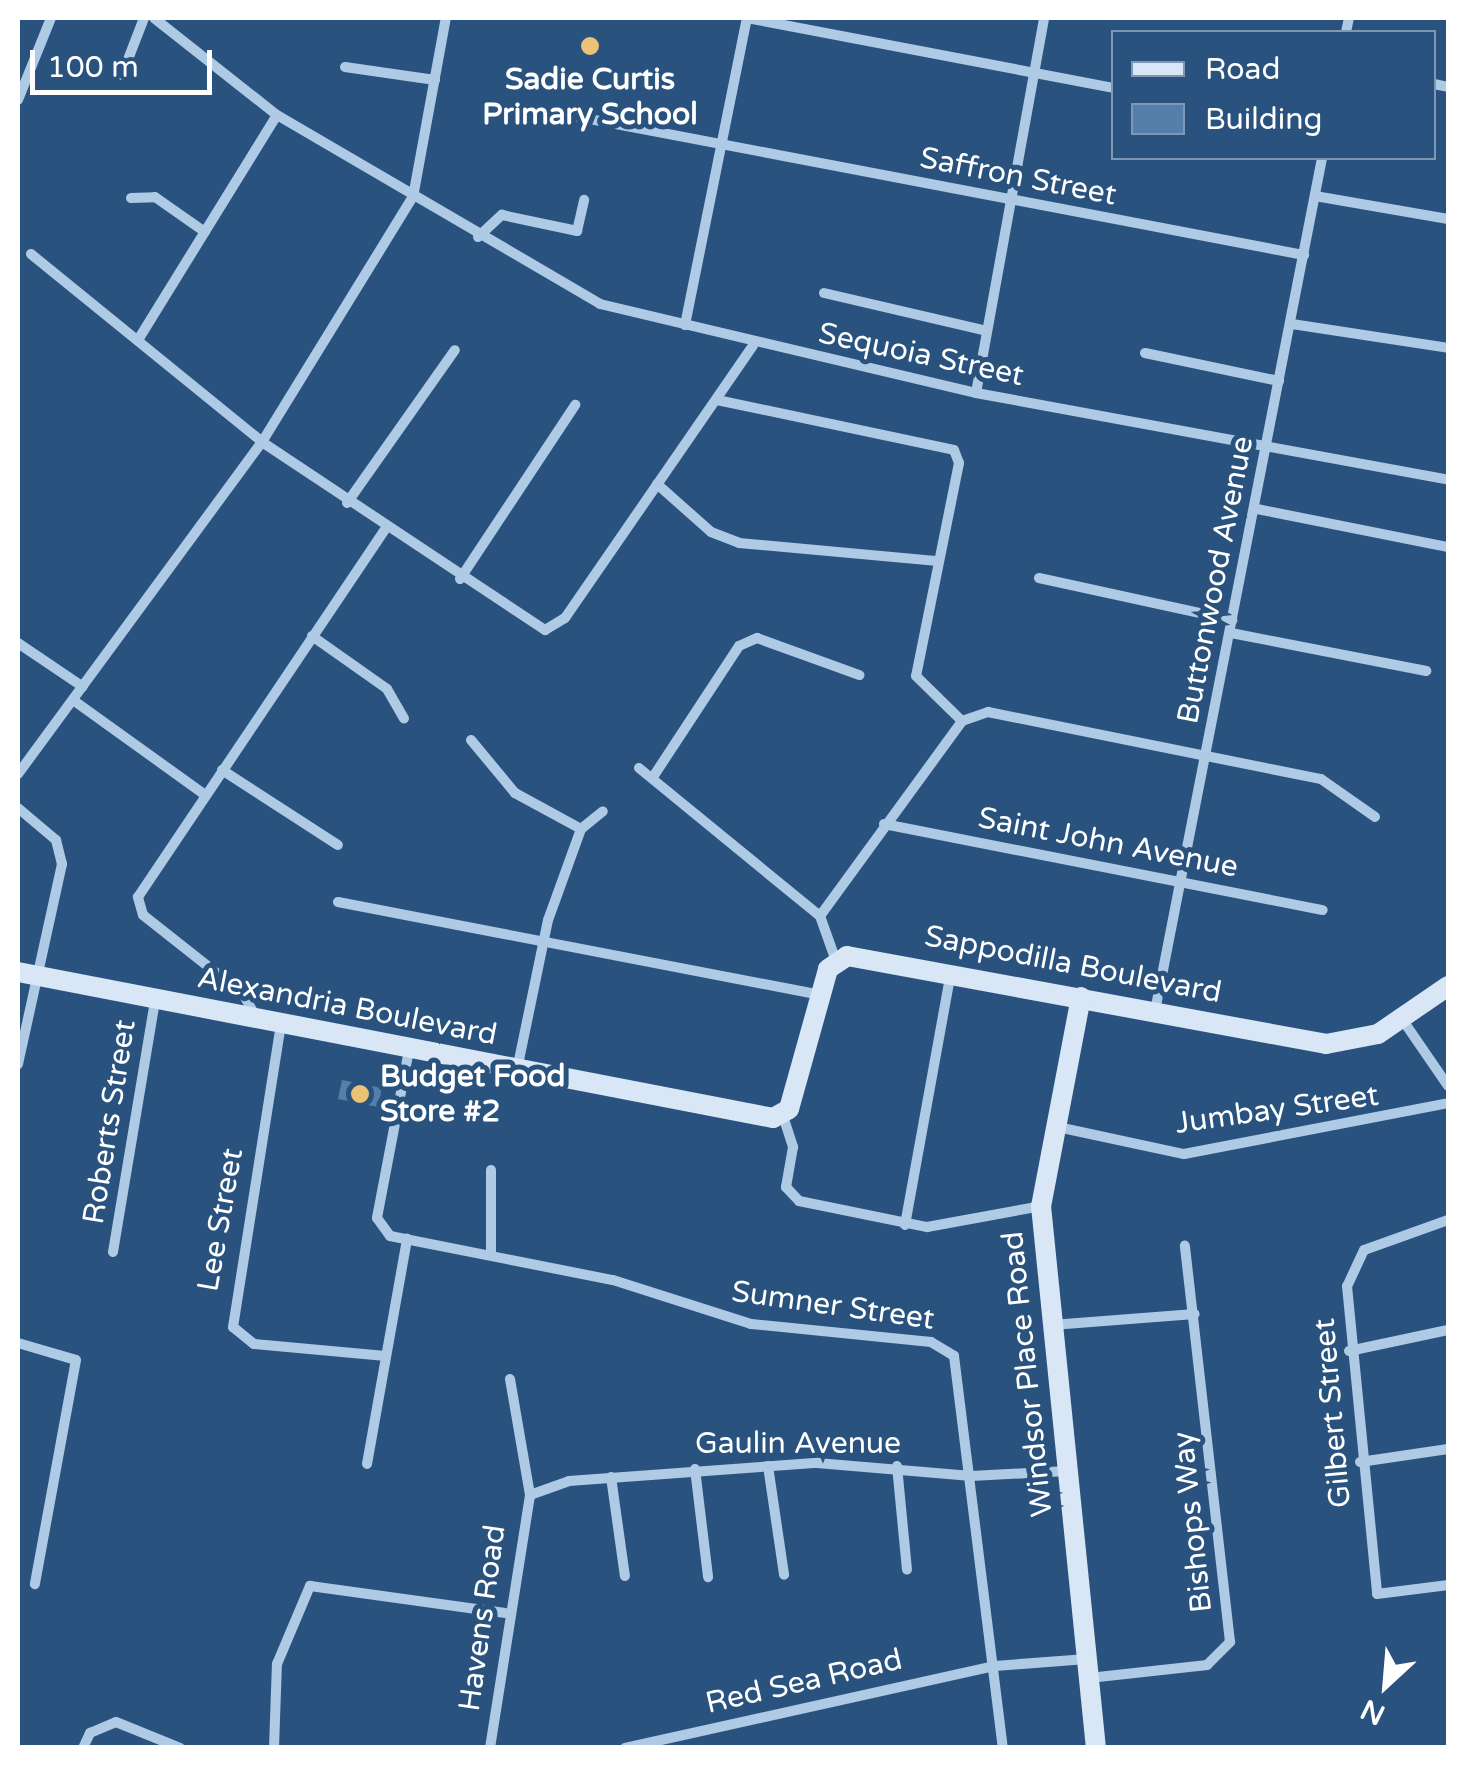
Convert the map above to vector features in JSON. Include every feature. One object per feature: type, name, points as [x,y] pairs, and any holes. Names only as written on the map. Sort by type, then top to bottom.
[{"type":"street","points":[[18,100],[51,18]]},
{"type":"street","points":[[122,75],[144,18]]},
{"type":"street","name":"Sequoia Street","points":[[154,18],[276,115],[478,237],[600,304],[753,345],[976,393],[1268,451],[1448,480]]},
{"type":"street","points":[[18,774],[262,442],[412,197],[446,18]]},
{"type":"street","points":[[686,325],[747,18],[1111,87]]},
{"type":"street","points":[[976,393],[1044,18]]},
{"type":"street","points":[[345,66],[434,80]]},
{"type":"street","name":"Saffron Street","points":[[537,109],[1304,256]]},
{"type":"street","points":[[138,340],[276,115]]},
{"type":"street","name":"Buttonwood Avenue","points":[[1156,1011],[1257,509],[1322,160]]},
{"type":"street","points":[[1315,196],[1448,219]]},
{"type":"street","points":[[131,198],[155,197],[205,232]]},
{"type":"street","points":[[478,237],[502,215],[578,231],[584,200]]},
{"type":"street","points":[[30,254],[262,442],[385,530],[535,628],[556,626],[753,345]]},
{"type":"street","points":[[824,294],[987,331]]},
{"type":"street","points":[[1292,324],[1448,348]]},
{"type":"street","points":[[347,503],[456,350]]},
{"type":"street","points":[[1146,353],[1279,382]]},
{"type":"street","points":[[717,400],[954,450],[959,463],[936,561],[916,676],[962,721]]},
{"type":"street","points":[[460,580],[575,405]]},
{"type":"street","points":[[657,484],[711,532],[740,542],[936,561]]},
{"type":"street","points":[[1257,509],[1448,547]]},
{"type":"street","points":[[256,1020],[243,994],[138,903],[205,795],[385,530]]},
{"type":"street","points":[[1038,578],[1232,620]]},
{"type":"street","points":[[1231,633],[1426,671]]},
{"type":"street","points":[[312,636],[386,689],[404,719]]},
{"type":"street","points":[[653,777],[739,646],[757,638],[859,675]]},
{"type":"street","points":[[18,643],[82,686]]},
{"type":"street","points":[[73,700],[205,795]]},
{"type":"street","points":[[820,916],[962,721],[988,712],[1321,778],[1375,817]]},
{"type":"street","points":[[470,740],[515,793],[581,829]]},
{"type":"street","points":[[639,768],[820,916],[836,960],[818,994],[783,1116],[793,1147],[790,1196],[905,1225],[1041,1206]]},
{"type":"street","points":[[222,770],[338,845]]},
{"type":"street","points":[[18,808],[56,840],[62,864],[27,974],[18,1064]]},
{"type":"street","points":[[517,1071],[545,937],[581,829],[603,811]]},
{"type":"street","name":"Saint John Avenue","points":[[884,824],[1322,910]]},
{"type":"street","points":[[338,902],[545,937],[818,994]]},
{"type":"street","name":"Sappodilla Boulevard","points":[[836,960],[858,954],[1326,1044],[1353,1043],[1402,1019],[1448,986]]},
{"type":"street","points":[[905,1225],[951,972]]},
{"type":"street","name":"Alexandria Boulevard","points":[[27,974],[517,1071],[783,1116]]},
{"type":"street","name":"Windsor Place Road","points":[[1081,997],[1052,1126],[1041,1206],[1096,1748]]},
{"type":"street","name":"Roberts Street","points":[[113,1252],[155,1000]]},
{"type":"street","points":[[1402,1019],[1448,1086]]},
{"type":"street","name":"Lee Street","points":[[280,1024],[232,1327],[268,1347],[385,1356]]},
{"type":"street","points":[[367,1464],[407,1239],[386,1233],[378,1218],[409,1050]]},
{"type":"street","name":"Jumbay Street","points":[[1052,1126],[1184,1154],[1448,1103]]},
{"type":"street","points":[[490,1170],[491,1252]]},
{"type":"street","name":"Gilbert Street","points":[[1448,1220],[1376,1243],[1356,1260],[1349,1351],[1377,1594],[1448,1584]]},
{"type":"street","name":"Sumner Street","points":[[407,1239],[491,1252],[751,1324],[940,1344],[958,1364],[1003,1748]]},
{"type":"street","name":"Bishops Way","points":[[1088,1668],[1207,1665],[1230,1642],[1185,1246]]},
{"type":"street","points":[[1052,1325],[1195,1314]]},
{"type":"street","points":[[1349,1351],[1448,1330]]},
{"type":"street","points":[[18,1343],[76,1360],[35,1584]]},
{"type":"street","name":"Havens Road","points":[[490,1748],[505,1613],[530,1495],[510,1380]]},
{"type":"street","points":[[1360,1462],[1448,1449]]},
{"type":"street","points":[[768,1466],[784,1575]]},
{"type":"street","points":[[897,1466],[907,1570]]},
{"type":"street","name":"Gaulin Avenue","points":[[530,1495],[611,1477],[695,1469],[897,1466],[971,1476],[1068,1471]]},
{"type":"street","points":[[695,1469],[708,1577]]},
{"type":"street","points":[[611,1477],[625,1576]]},
{"type":"street","points":[[274,1748],[277,1664],[310,1586],[505,1613]]},
{"type":"street","name":"Red Sea Road","points":[[625,1748],[995,1666],[1088,1668]]},
{"type":"street","points":[[83,1748],[90,1732],[116,1722],[180,1748]]},
{"type":"building","name":"Budget Food Store #2","points":[[342,1080],[382,1088],[378,1107],[338,1099]]},
{"type":"place","name":"Sadie Curtis Primary School","points":[[590,46]]},
{"type":"place","name":"Budget Food Store #2","points":[[360,1094]]}]
